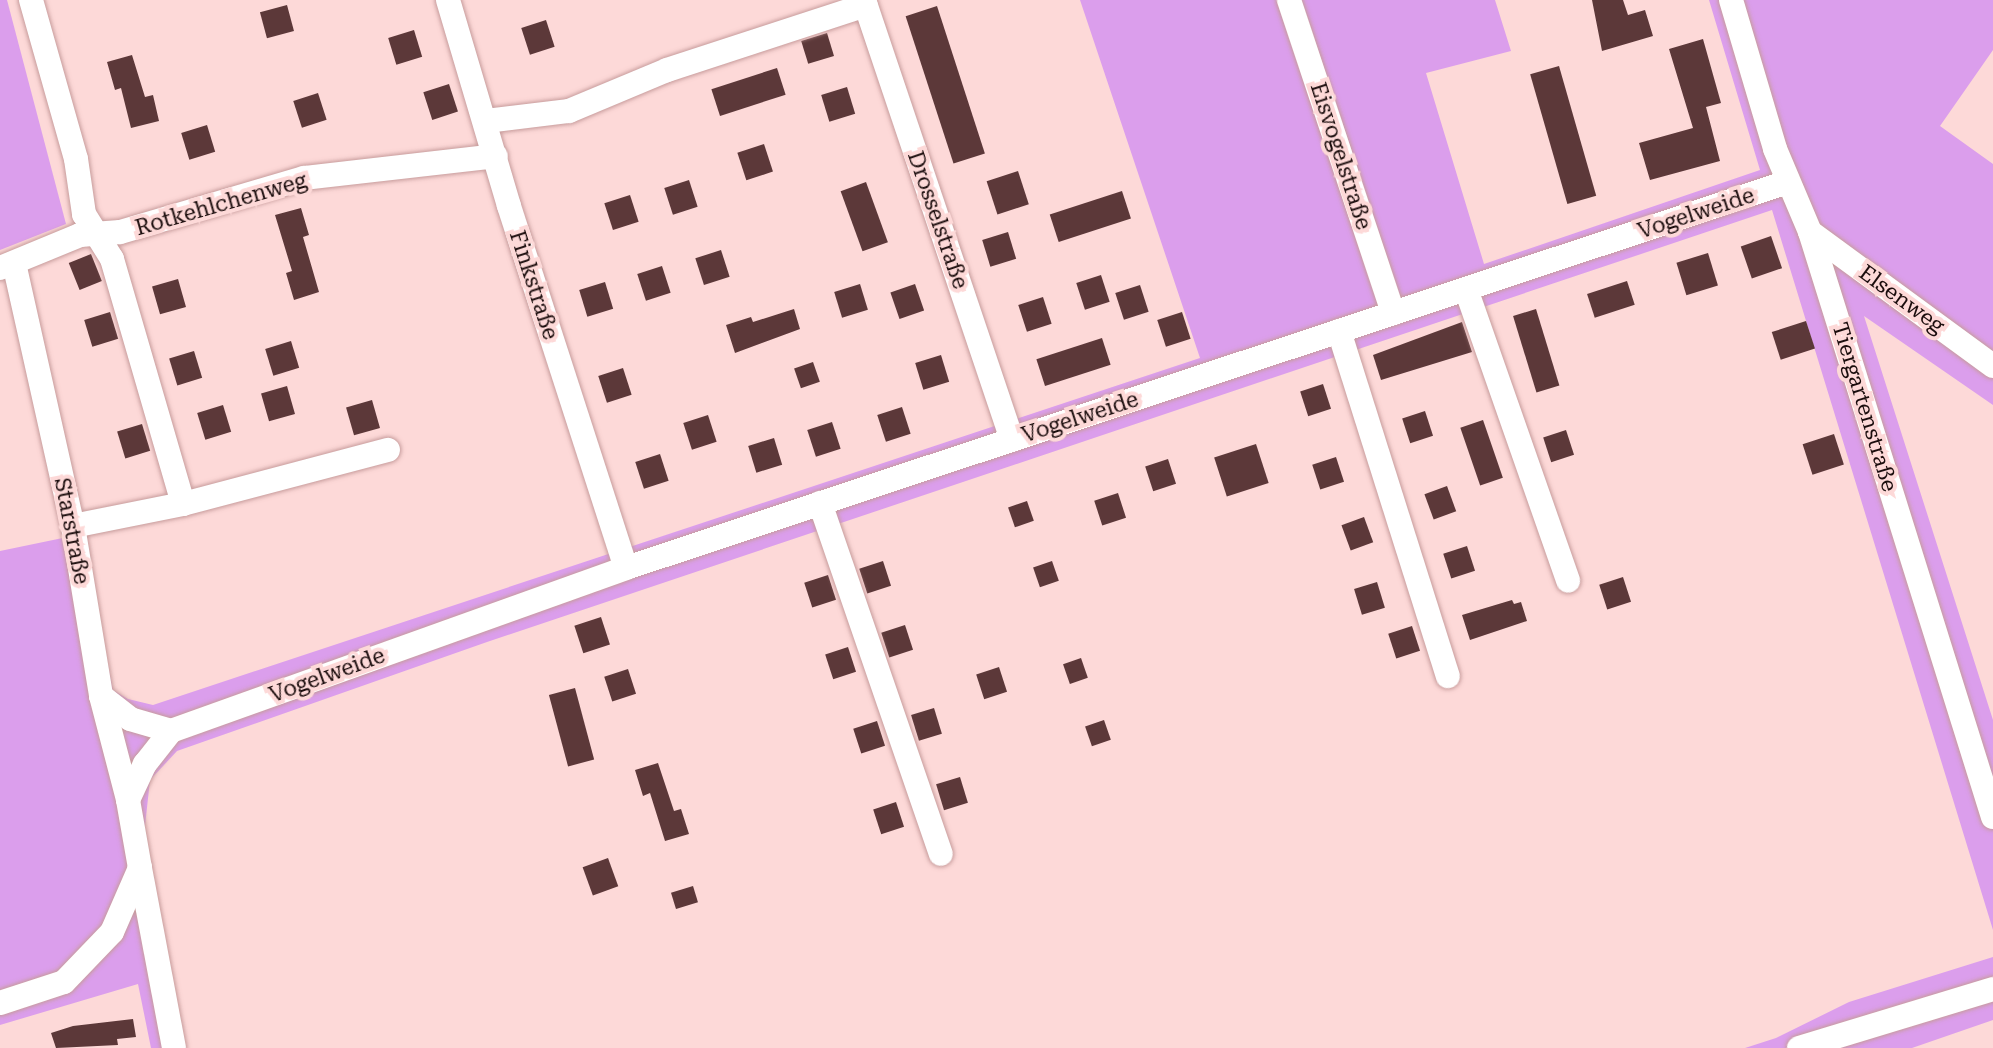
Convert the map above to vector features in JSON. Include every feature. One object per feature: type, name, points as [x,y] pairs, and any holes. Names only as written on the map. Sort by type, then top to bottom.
[{"type":"street","points":[[31,0],[76,159],[84,214],[112,259],[183,504]]},
{"type":"street","name":"Finkstraße","points":[[448,0],[509,206],[626,568]]},
{"type":"street","name":"Eisvogelstraße","points":[[1289,0],[1393,313]]},
{"type":"street","name":"Tiergartenstraße","points":[[1731,0],[1775,149],[1810,232],[1993,817]]},
{"type":"street","points":[[486,121],[569,111],[667,70],[865,3]]},
{"type":"street","name":"Drosselstraße","points":[[865,3],[1012,440]]},
{"type":"street","name":"Rotkehlchenweg","points":[[7,265],[80,235],[120,232],[304,178],[496,156]]},
{"type":"street","name":"Vogelweide","points":[[171,731],[626,568],[1788,182]]},
{"type":"street","name":"Elsenweg","points":[[1810,232],[1993,366]]},
{"type":"street","name":"Starstraße","points":[[7,265],[73,526],[101,696],[128,800]]},
{"type":"street","points":[[1466,289],[1568,581]]},
{"type":"street","points":[[1339,331],[1448,676]]},
{"type":"street","points":[[73,526],[183,504],[388,450]]},
{"type":"street","points":[[820,503],[941,854]]},
{"type":"street","points":[[101,696],[130,719],[171,731],[145,764],[128,800],[174,1048]]},
{"type":"street","points":[[0,1003],[64,982],[112,932],[140,868]]},
{"type":"street","points":[[1799,1048],[1993,989]]},
{"type":"shaded area","points":[[0,0],[7,0],[66,224],[0,250]]},
{"type":"shaded area","points":[[1080,0],[1495,0],[1511,51],[1426,73],[1484,264],[1760,170],[1709,0],[1993,0],[1993,50],[1940,126],[1993,164],[1993,405],[1864,316],[1993,720],[1993,930],[1772,210],[487,642],[177,751],[150,780],[144,835],[184,1048],[151,1048],[138,984],[0,1025],[0,551],[82,534],[113,690],[128,699],[153,705],[1200,358]]},
{"type":"shaded area","points":[[1993,957],[1993,1020],[1912,1048],[1745,1048],[1776,1038],[1849,1002]]},
{"type":"building","points":[[1592,0],[1623,0],[1628,15],[1645,10],[1653,36],[1602,51]]},
{"type":"building","points":[[287,5],[294,31],[267,38],[260,12]]},
{"type":"building","points":[[937,6],[985,153],[954,164],[906,16]]},
{"type":"building","points":[[546,20],[555,47],[530,55],[521,28]]},
{"type":"building","points":[[414,30],[422,57],[396,65],[388,38]]},
{"type":"building","points":[[827,33],[834,56],[808,64],[801,41]]},
{"type":"building","points":[[1703,39],[1721,103],[1706,107],[1720,161],[1650,180],[1639,143],[1693,128],[1669,49]]},
{"type":"building","points":[[132,55],[145,97],[153,95],[159,121],[131,128],[121,88],[115,90],[107,62]]},
{"type":"building","points":[[1559,66],[1596,196],[1567,204],[1530,74]]},
{"type":"building","points":[[777,68],[786,95],[720,116],[711,89]]},
{"type":"building","points":[[449,84],[458,112],[432,120],[423,92]]},
{"type":"building","points":[[847,87],[855,114],[829,122],[821,95]]},
{"type":"building","points":[[318,93],[327,120],[302,128],[293,101]]},
{"type":"building","points":[[207,125],[215,152],[189,160],[181,133]]},
{"type":"building","points":[[764,144],[773,172],[746,180],[737,153]]},
{"type":"building","points":[[1018,171],[1029,204],[997,214],[987,181]]},
{"type":"building","points":[[689,180],[698,207],[673,215],[664,188]]},
{"type":"building","points":[[866,182],[888,242],[863,251],[841,191]]},
{"type":"building","points":[[1122,191],[1131,219],[1059,242],[1050,214]]},
{"type":"building","points":[[630,195],[639,222],[613,230],[604,203]]},
{"type":"building","points":[[301,208],[309,235],[303,237],[319,292],[294,300],[286,273],[292,271],[275,215]]},
{"type":"building","points":[[1008,232],[1016,259],[990,267],[982,240]]},
{"type":"building","points":[[1771,236],[1782,268],[1752,279],[1741,246]]},
{"type":"building","points":[[721,250],[730,277],[704,285],[695,258]]},
{"type":"building","points":[[1708,253],[1718,286],[1686,295],[1676,263]]},
{"type":"building","points":[[91,254],[102,281],[80,290],[69,263]]},
{"type":"building","points":[[662,266],[671,293],[646,301],[637,274]]},
{"type":"building","points":[[1101,275],[1110,302],[1085,310],[1076,283]]},
{"type":"building","points":[[178,279],[186,307],[160,314],[152,286]]},
{"type":"building","points":[[1627,281],[1635,305],[1595,318],[1587,294]]},
{"type":"building","points":[[605,282],[613,309],[587,317],[579,290]]},
{"type":"building","points":[[860,284],[868,310],[842,318],[834,292]]},
{"type":"building","points":[[915,284],[924,310],[900,319],[890,292]]},
{"type":"building","points":[[1140,285],[1149,312],[1124,320],[1115,293]]},
{"type":"building","points":[[1043,297],[1052,324],[1027,332],[1018,305]]},
{"type":"building","points":[[794,309],[800,329],[735,353],[726,325],[751,317],[753,322]]},
{"type":"building","points":[[1536,309],[1559,386],[1536,393],[1513,316]]},
{"type":"building","points":[[110,312],[118,339],[92,347],[84,320]]},
{"type":"building","points":[[1182,312],[1191,339],[1166,347],[1157,320]]},
{"type":"building","points":[[1806,321],[1815,349],[1781,360],[1772,332]]},
{"type":"building","points":[[1462,322],[1472,352],[1381,380],[1373,355]]},
{"type":"building","points":[[1102,338],[1111,365],[1045,386],[1036,359]]},
{"type":"building","points":[[291,341],[299,368],[273,376],[265,349]]},
{"type":"building","points":[[194,351],[202,378],[177,385],[169,359]]},
{"type":"building","points":[[941,355],[949,382],[923,390],[915,363]]},
{"type":"building","points":[[813,362],[820,382],[801,388],[794,369]]},
{"type":"building","points":[[623,368],[632,395],[607,403],[598,376]]},
{"type":"building","points":[[1323,384],[1331,409],[1308,416],[1300,391]]},
{"type":"building","points":[[287,386],[295,414],[269,421],[261,393]]},
{"type":"building","points":[[372,400],[380,428],[354,435],[346,407]]},
{"type":"building","points":[[223,405],[231,432],[205,440],[197,413]]},
{"type":"building","points":[[902,407],[911,434],[886,442],[877,415]]},
{"type":"building","points":[[1425,411],[1433,436],[1410,443],[1402,418]]},
{"type":"building","points":[[708,415],[717,442],[692,450],[683,423]]},
{"type":"building","points":[[1483,420],[1503,478],[1480,485],[1460,428]]},
{"type":"building","points":[[832,422],[841,449],[816,457],[807,430]]},
{"type":"building","points":[[142,424],[150,451],[125,458],[117,432]]},
{"type":"building","points":[[1566,430],[1574,455],[1551,462],[1543,437]]},
{"type":"building","points":[[1834,434],[1844,464],[1813,475],[1803,444]]},
{"type":"building","points":[[774,438],[782,465],[756,473],[748,446]]},
{"type":"building","points":[[1256,444],[1269,483],[1227,497],[1214,458]]},
{"type":"building","points":[[660,454],[669,481],[644,489],[635,462]]},
{"type":"building","points":[[1336,457],[1344,482],[1320,489],[1312,465]]},
{"type":"building","points":[[1168,459],[1176,484],[1153,491],[1145,466]]},
{"type":"building","points":[[1447,486],[1456,511],[1434,520],[1424,494]]},
{"type":"building","points":[[1118,493],[1126,518],[1102,525],[1094,501]]},
{"type":"building","points":[[1027,501],[1034,521],[1015,527],[1008,508]]},
{"type":"building","points":[[1364,517],[1373,542],[1351,551],[1341,525]]},
{"type":"building","points":[[1467,546],[1475,571],[1451,578],[1443,554]]},
{"type":"building","points":[[883,561],[891,586],[867,593],[859,569]]},
{"type":"building","points":[[1052,561],[1059,581],[1040,587],[1033,568]]},
{"type":"building","points":[[828,575],[836,600],[812,607],[804,583]]},
{"type":"building","points":[[1623,577],[1631,602],[1607,609],[1599,585]]},
{"type":"building","points":[[1377,582],[1385,608],[1362,615],[1354,589]]},
{"type":"building","points":[[1512,600],[1514,604],[1521,602],[1527,621],[1470,640],[1462,615]]},
{"type":"building","points":[[601,617],[610,645],[583,653],[574,626]]},
{"type":"building","points":[[905,625],[913,650],[889,657],[881,633]]},
{"type":"building","points":[[1412,626],[1420,651],[1396,658],[1388,634]]},
{"type":"building","points":[[848,647],[856,672],[833,679],[825,654]]},
{"type":"building","points":[[1081,658],[1088,678],[1070,684],[1063,664]]},
{"type":"building","points":[[999,667],[1007,692],[984,699],[976,674]]},
{"type":"building","points":[[628,669],[636,694],[612,701],[604,677]]},
{"type":"building","points":[[575,688],[594,759],[568,766],[549,695]]},
{"type":"building","points":[[934,708],[942,734],[919,741],[911,715]]},
{"type":"building","points":[[1104,720],[1111,740],[1092,746],[1085,727]]},
{"type":"building","points":[[877,721],[885,746],[861,753],[853,729]]},
{"type":"building","points":[[658,763],[674,811],[681,809],[689,834],[665,841],[650,793],[643,796],[635,770]]},
{"type":"building","points":[[960,777],[968,803],[944,810],[936,784]]},
{"type":"building","points":[[896,802],[904,827],[881,834],[873,809]]},
{"type":"building","points":[[608,858],[618,886],[593,895],[583,867]]},
{"type":"building","points":[[693,886],[698,902],[676,909],[671,893]]},
{"type":"building","points":[[133,1019],[136,1037],[117,1039],[118,1045],[56,1048],[51,1033],[73,1026]]}]
